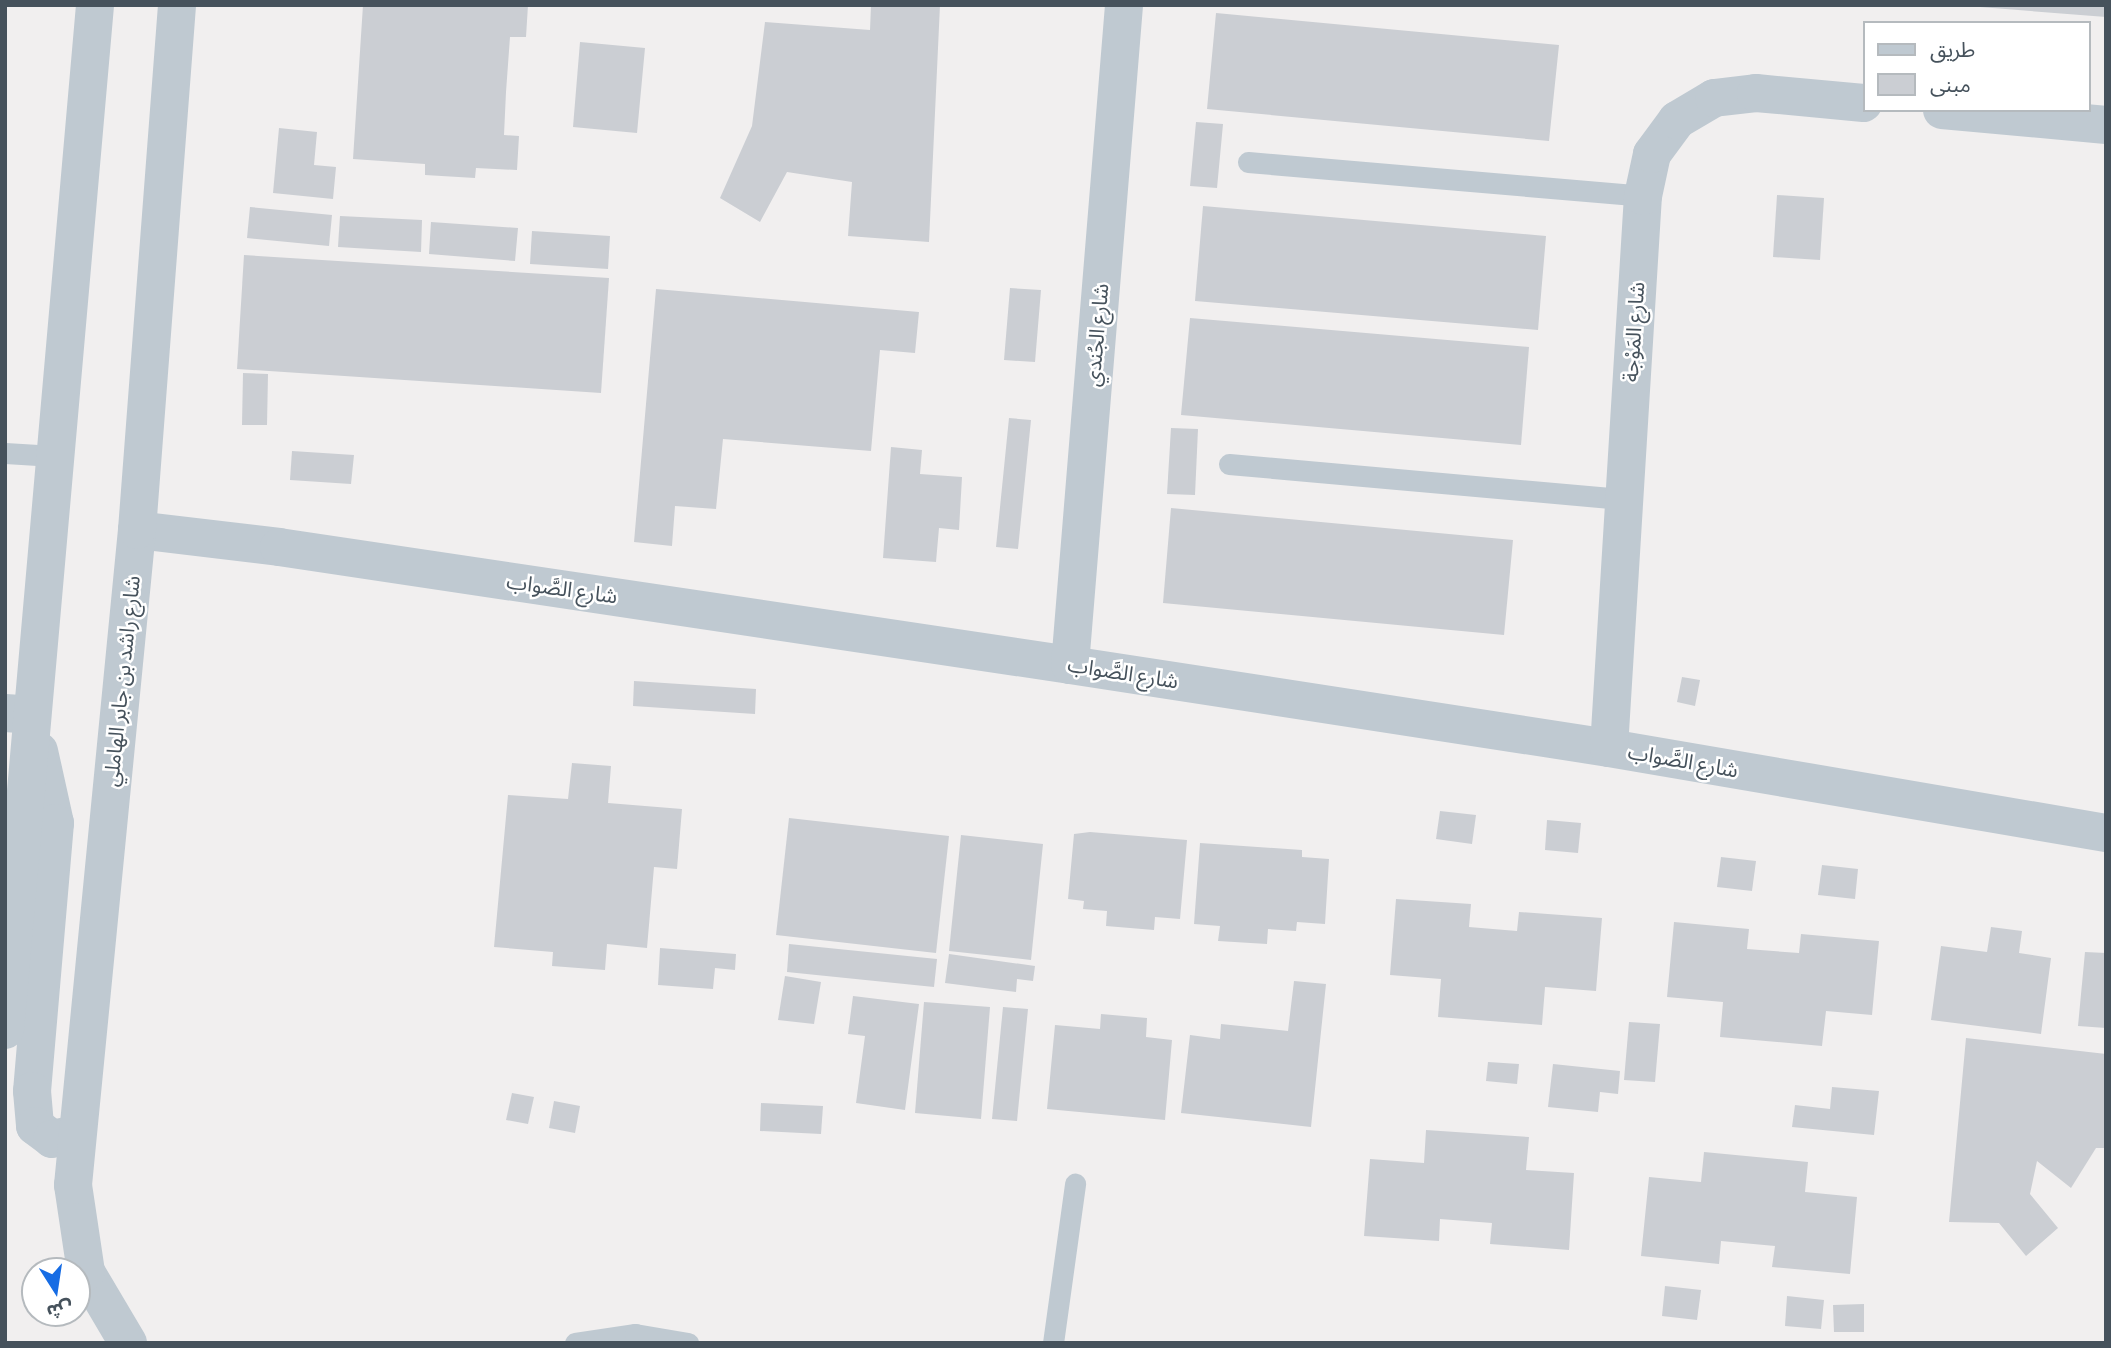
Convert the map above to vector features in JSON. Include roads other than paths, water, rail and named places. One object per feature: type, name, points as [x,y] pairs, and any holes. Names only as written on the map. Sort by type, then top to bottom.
[{"type":"street","points":[[5,1030],[18,714],[54,456],[95,5]]},
{"type":"street","name":"شارع راشد بن جابر الهاملي","points":[[128,1343],[86,1272],[73,1185],[75,1134],[137,530],[177,5]]},
{"type":"street","name":"شارع الجُندي","points":[[1070,665],[1124,5]]},
{"type":"street","name":"شارع المَوْجة","points":[[1609,748],[1645,175],[1662,136],[1677,120],[1714,98],[1756,93],[1862,103]]},
{"type":"street","points":[[1964,112],[2106,125]]},
{"type":"street","name":"شارع الصَّواب","points":[[137,530],[279,547],[1070,665],[1609,748],[2106,833]]},
{"type":"street","points":[[18,714],[55,823],[32,1091],[35,1126],[52,1139],[75,1134]]},
{"type":"lane","points":[[1248,162],[1643,196]]},
{"type":"lane","points":[[5,453],[54,456]]},
{"type":"lane","points":[[1229,464],[1624,499]]},
{"type":"lane","points":[[1054,1343],[1075,1184]]},
{"type":"lane","points":[[575,1343],[635,1334],[688,1343]]}]
